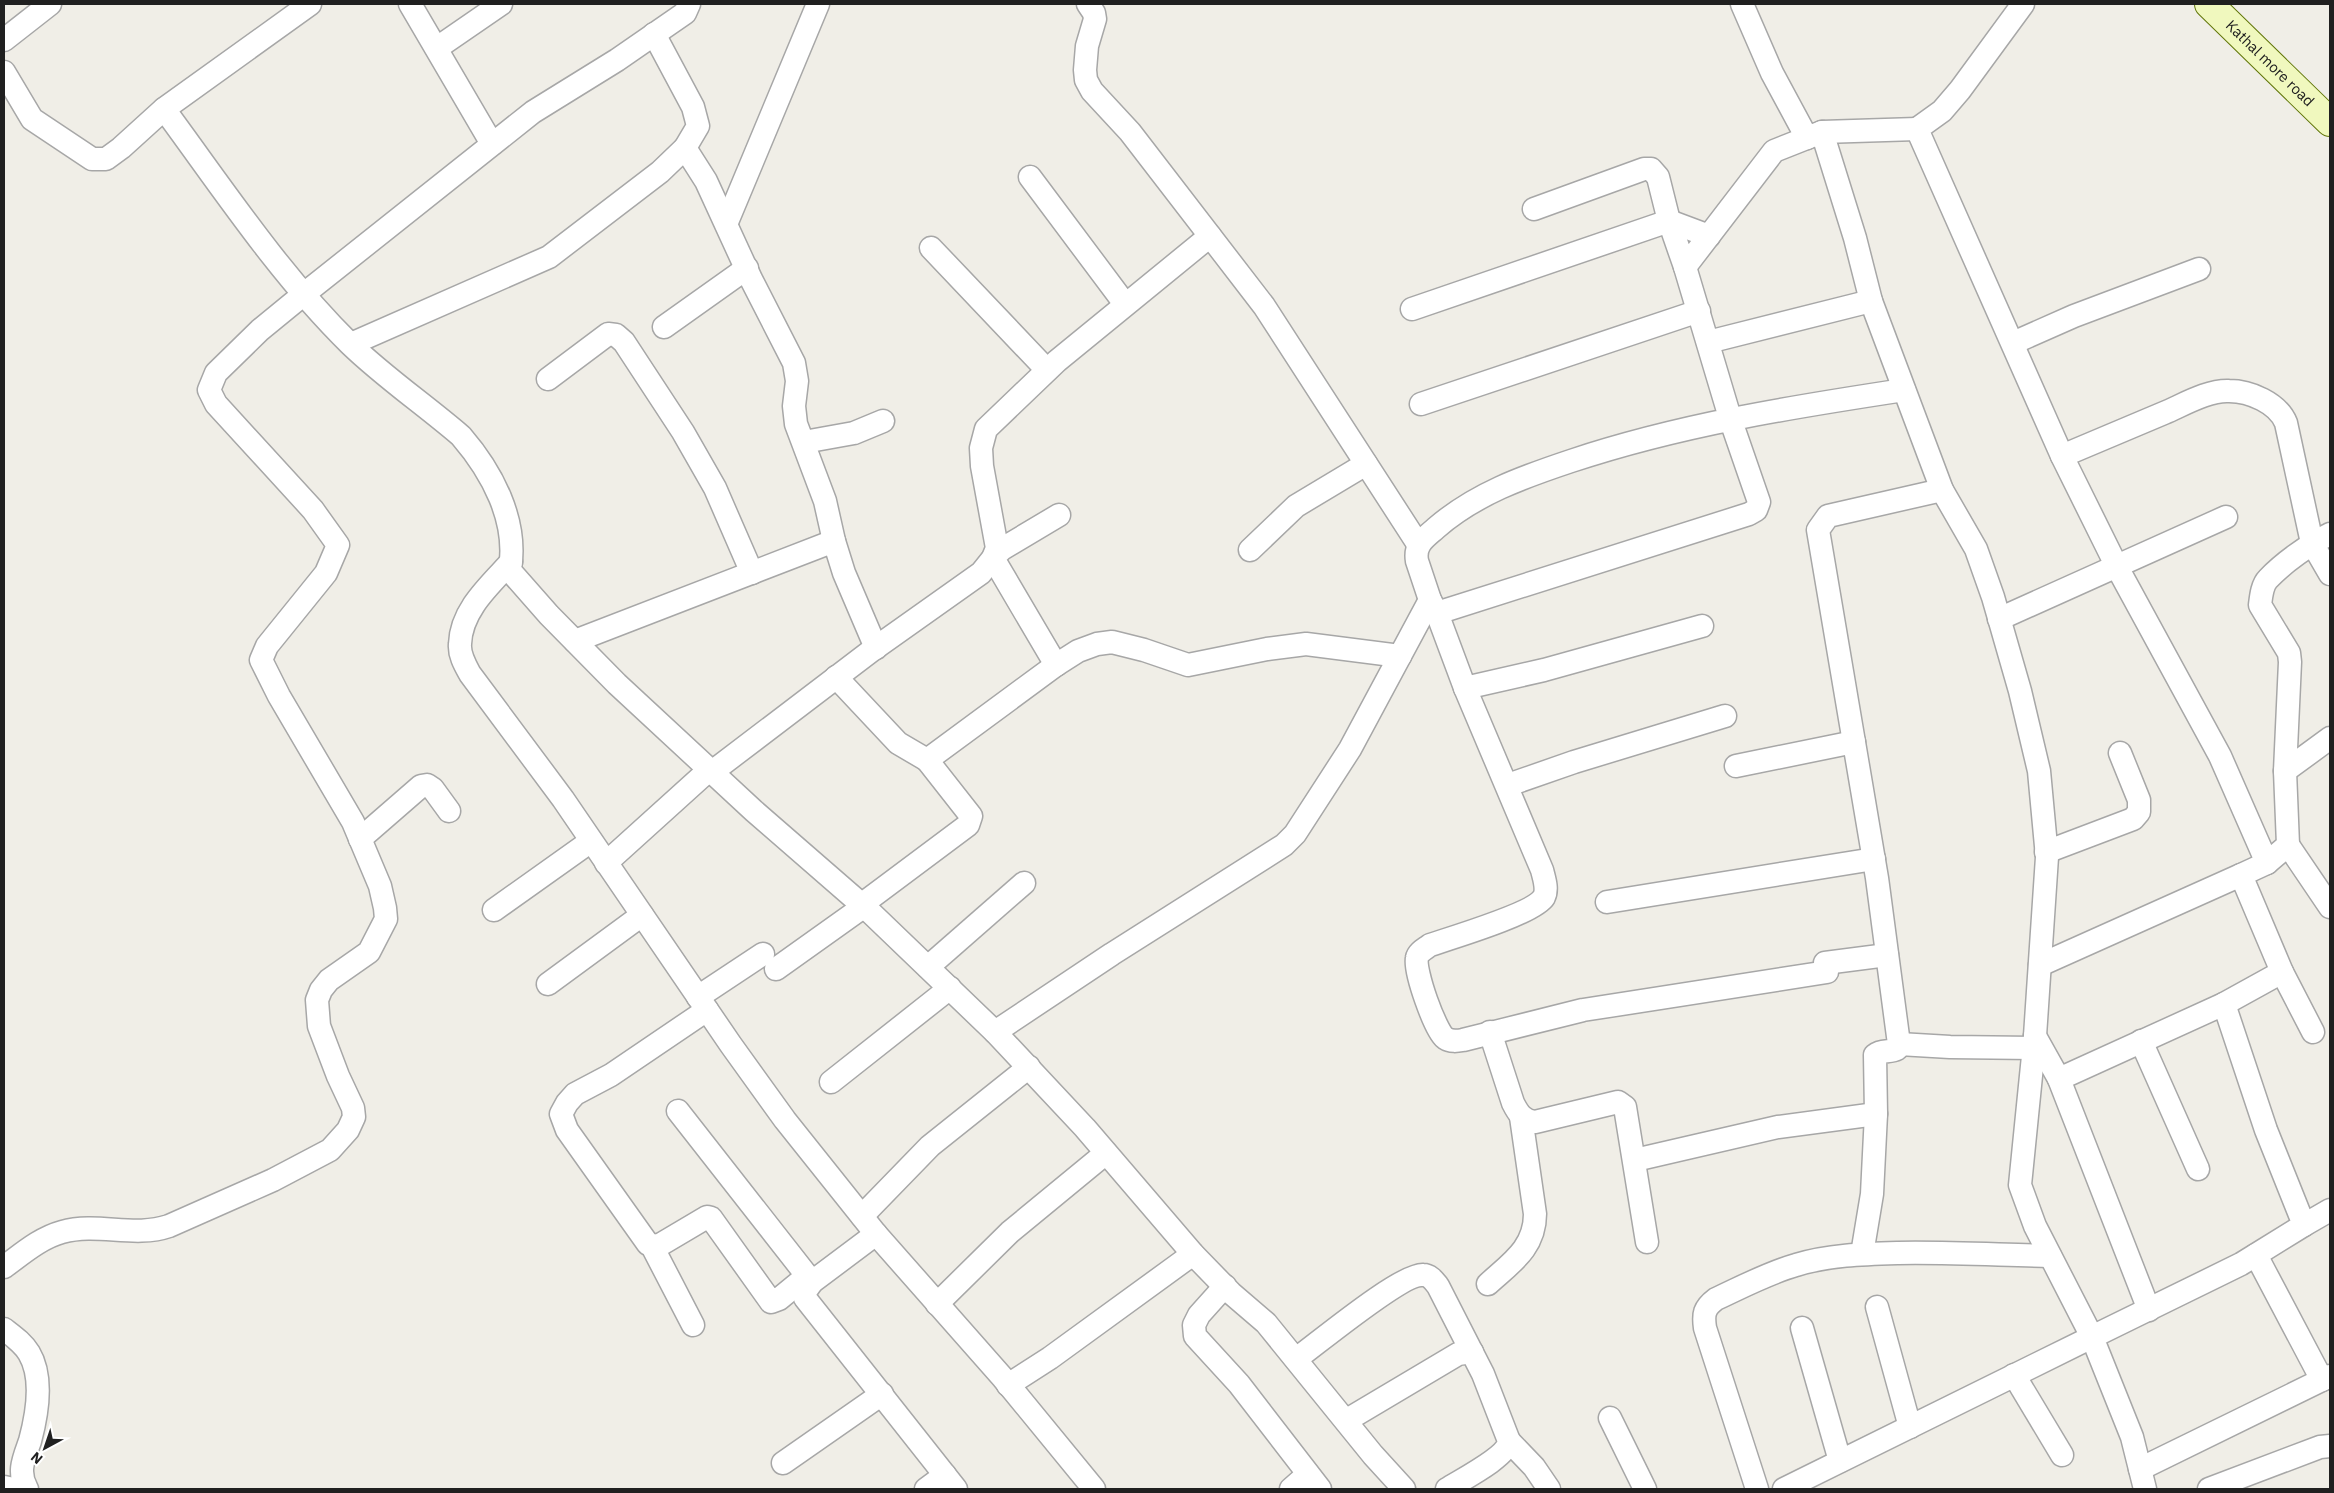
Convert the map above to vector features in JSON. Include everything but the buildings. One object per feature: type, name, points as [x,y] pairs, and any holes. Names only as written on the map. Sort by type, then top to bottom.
[{"type":"main road","name":"Kathal more road","points":[[2216,5],[2330,122]]},
{"type":"street","points":[[4,40],[50,4]]},
{"type":"street","points":[[4,72],[32,119],[97,160],[111,156],[164,109],[310,4]]},
{"type":"street","points":[[410,4],[492,144]]},
{"type":"street","points":[[437,48],[501,4]]},
{"type":"street","points":[[4,1267],[39,1241],[64,1231],[93,1229],[138,1232],[169,1226],[273,1180],[330,1150],[348,1130],[354,1117],[353,1108],[338,1076],[319,1026],[316,1007],[318,996],[324,985],[369,952],[386,919],[380,886],[353,822],[279,696],[261,660],[267,646],[326,573],[335,555],[337,542],[314,510],[216,404],[209,390],[214,376],[227,361],[304,294],[492,144],[533,112],[685,12],[688,4]]},
{"type":"street","points":[[727,222],[818,4]]},
{"type":"street","points":[[1088,4],[1094,13],[1095,20],[1087,46],[1084,70],[1086,80],[1092,92],[1130,132],[1264,306],[1418,544]]},
{"type":"street","points":[[1742,4],[1772,73],[1815,135],[1855,238],[1871,301],[1942,490],[1976,549],[2020,692],[2038,771],[2046,852],[2034,1042],[2020,1185],[2026,1205],[2050,1256],[2092,1337],[2132,1437],[2140,1483],[2326,1378],[2256,1255]]},
{"type":"street","points":[[1686,267],[1774,151],[1815,135],[1917,129],[1942,111],[1960,90],[2023,4]]},
{"type":"street","points":[[351,344],[548,256],[660,172],[685,148],[698,126],[693,107],[654,34]]},
{"type":"street","points":[[164,109],[260,239],[304,294],[351,344],[461,436],[473,450],[491,478],[505,512],[512,537],[512,562],[510,569],[516,578],[617,684],[864,907],[995,1032],[1106,1153],[1193,1254],[1266,1323],[1373,1455],[1404,1489]]},
{"type":"street","points":[[1917,129],[2062,456],[2117,566],[2220,756],[2266,863]]},
{"type":"street","points":[[685,148],[706,181],[727,222],[747,268],[794,363],[797,381],[794,414],[825,501],[834,541],[844,573],[876,648]]},
{"type":"street","points":[[995,1032],[1112,954],[1284,845],[1300,826],[1350,749],[1400,656],[1433,607],[1749,514],[1756,510],[1759,502],[1731,420],[1686,267],[1669,220],[1658,177],[1651,169],[1644,169],[1534,209]]},
{"type":"street","points":[[1030,177],[1125,304]]},
{"type":"street","points":[[1412,310],[1669,220],[1709,236]]},
{"type":"street","points":[[993,558],[997,548],[982,466],[983,436],[992,422],[1047,370],[1210,236]]},
{"type":"street","points":[[931,248],[1047,370]]},
{"type":"street","points":[[664,327],[747,268]]},
{"type":"street","points":[[2013,343],[2074,316],[2199,269]]},
{"type":"street","points":[[1708,342],[1871,301]]},
{"type":"street","points":[[1421,404],[1699,311]]},
{"type":"street","points":[[548,379],[608,334],[616,335],[624,342],[683,432],[715,488],[752,573]]},
{"type":"street","points":[[1888,956],[1583,1010],[1458,1041],[1452,1041],[1444,1037],[1438,1028],[1419,979],[1416,960],[1419,953],[1430,946],[1516,915],[1543,899],[1546,891],[1542,870],[1508,785],[1465,688],[1433,607],[1416,554],[1418,544],[1446,519],[1476,500],[1522,477],[1649,438],[1791,408],[1904,390]]},
{"type":"street","points":[[2062,456],[2217,392],[2229,391],[2264,401],[2279,411],[2286,423],[2330,574]]},
{"type":"street","points":[[804,442],[854,433],[883,420]]},
{"type":"street","points":[[1250,550],[1296,506],[1366,464]]},
{"type":"street","points":[[1862,1254],[1872,1194],[1876,1114],[1875,1055],[1882,1051],[1894,1051],[1898,1049],[1899,1044],[1874,860],[1818,530],[1828,516],[1942,490]]},
{"type":"street","points":[[606,863],[711,770],[981,573],[1002,549],[1059,515]]},
{"type":"street","points":[[1999,619],[2226,518]]},
{"type":"street","points":[[2321,539],[2267,580],[2260,605],[2289,653],[2285,770],[2288,845],[2329,904]]},
{"type":"street","points":[[574,641],[834,541]]},
{"type":"street","points":[[993,558],[1056,665]]},
{"type":"street","points":[[512,562],[482,593],[470,611],[460,644],[462,660],[470,674],[591,841],[702,1004],[785,1120],[876,1234],[1008,1385],[1094,1489]]},
{"type":"street","points":[[1465,688],[1544,670],[1702,626]]},
{"type":"street","points":[[927,760],[1056,665],[1078,651],[1097,644],[1112,642],[1144,650],[1188,665],[1267,649],[1306,644],[1400,656]]},
{"type":"street","points":[[693,1325],[652,1246],[641,1236],[567,1130],[562,1114],[567,1103],[575,1094],[611,1075],[702,1004],[769,961],[864,907],[869,898],[968,825],[971,816],[927,760],[898,743],[836,677]]},
{"type":"street","points":[[1508,785],[1574,762],[1725,716]]},
{"type":"street","points":[[2285,770],[2330,738]]},
{"type":"street","points":[[1736,766],[1854,742]]},
{"type":"street","points":[[2046,852],[2133,819],[2139,812],[2139,800],[2120,753]]},
{"type":"street","points":[[360,839],[421,786],[427,785],[432,789],[449,811]]},
{"type":"street","points":[[494,910],[591,841]]},
{"type":"street","points":[[2040,965],[2266,863],[2288,845]]},
{"type":"street","points":[[1607,902],[1874,860]]},
{"type":"street","points":[[2241,875],[2282,972],[2313,1032]]},
{"type":"street","points":[[928,967],[1024,884]]},
{"type":"street","points":[[548,984],[642,914]]},
{"type":"street","points":[[2059,1079],[2224,1004],[2282,972]]},
{"type":"street","points":[[831,1082],[950,988]]},
{"type":"street","points":[[2224,1004],[2266,1130],[2304,1225]]},
{"type":"street","points":[[1490,1032],[1513,1103],[1521,1116],[1528,1122],[1535,1122],[1618,1102],[1623,1103],[1628,1117],[1647,1242]]},
{"type":"street","points":[[2140,1041],[2198,1169]]},
{"type":"street","points":[[1899,1044],[1950,1048],[2034,1042]]},
{"type":"street","points":[[2034,1042],[2059,1079],[2148,1310]]},
{"type":"street","points":[[862,1216],[930,1146],[1029,1067]]},
{"type":"street","points":[[678,1111],[810,1279]]},
{"type":"street","points":[[1635,1160],[1778,1127],[1876,1114]]},
{"type":"street","points":[[1488,1284],[1522,1252],[1531,1239],[1535,1227],[1536,1214],[1521,1116]]},
{"type":"street","points":[[937,1304],[1010,1232],[1106,1153]]},
{"type":"street","points":[[1784,1489],[2256,1255],[2330,1210]]},
{"type":"street","points":[[652,1246],[658,1246],[707,1217],[711,1218],[771,1302],[810,1279],[876,1234]]},
{"type":"street","points":[[1008,1385],[1050,1358],[1193,1254]]},
{"type":"street","points":[[1756,1489],[1705,1328],[1705,1309],[1716,1299],[1798,1264],[1862,1254],[2050,1256]]},
{"type":"street","points":[[1296,1359],[1396,1285],[1419,1275],[1426,1275],[1438,1286],[1472,1352],[1494,1398],[1508,1441],[1534,1467],[1549,1489]]},
{"type":"street","points":[[810,1279],[805,1292],[805,1298],[951,1482],[926,1489]]},
{"type":"street","points":[[1225,1286],[1199,1315],[1194,1325],[1195,1336],[1239,1384],[1314,1482],[1292,1489]]},
{"type":"street","points":[[1877,1307],[1910,1427]]},
{"type":"street","points":[[1802,1328],[1840,1461]]},
{"type":"street","points":[[4,1329],[21,1342],[30,1354],[35,1367],[38,1389],[35,1424],[20,1472],[27,1489]]},
{"type":"street","points":[[1352,1417],[1458,1354],[1472,1352]]},
{"type":"street","points":[[2014,1375],[2062,1455]]},
{"type":"street","points":[[783,1463],[882,1394]]},
{"type":"street","points":[[1610,1418],[1645,1489]]},
{"type":"street","points":[[1447,1489],[1497,1457],[1507,1447],[1508,1441]]},
{"type":"street","points":[[2209,1489],[2320,1447],[2330,1446]]},
{"type":"street","points":[[4,1487],[13,1489]]}]
